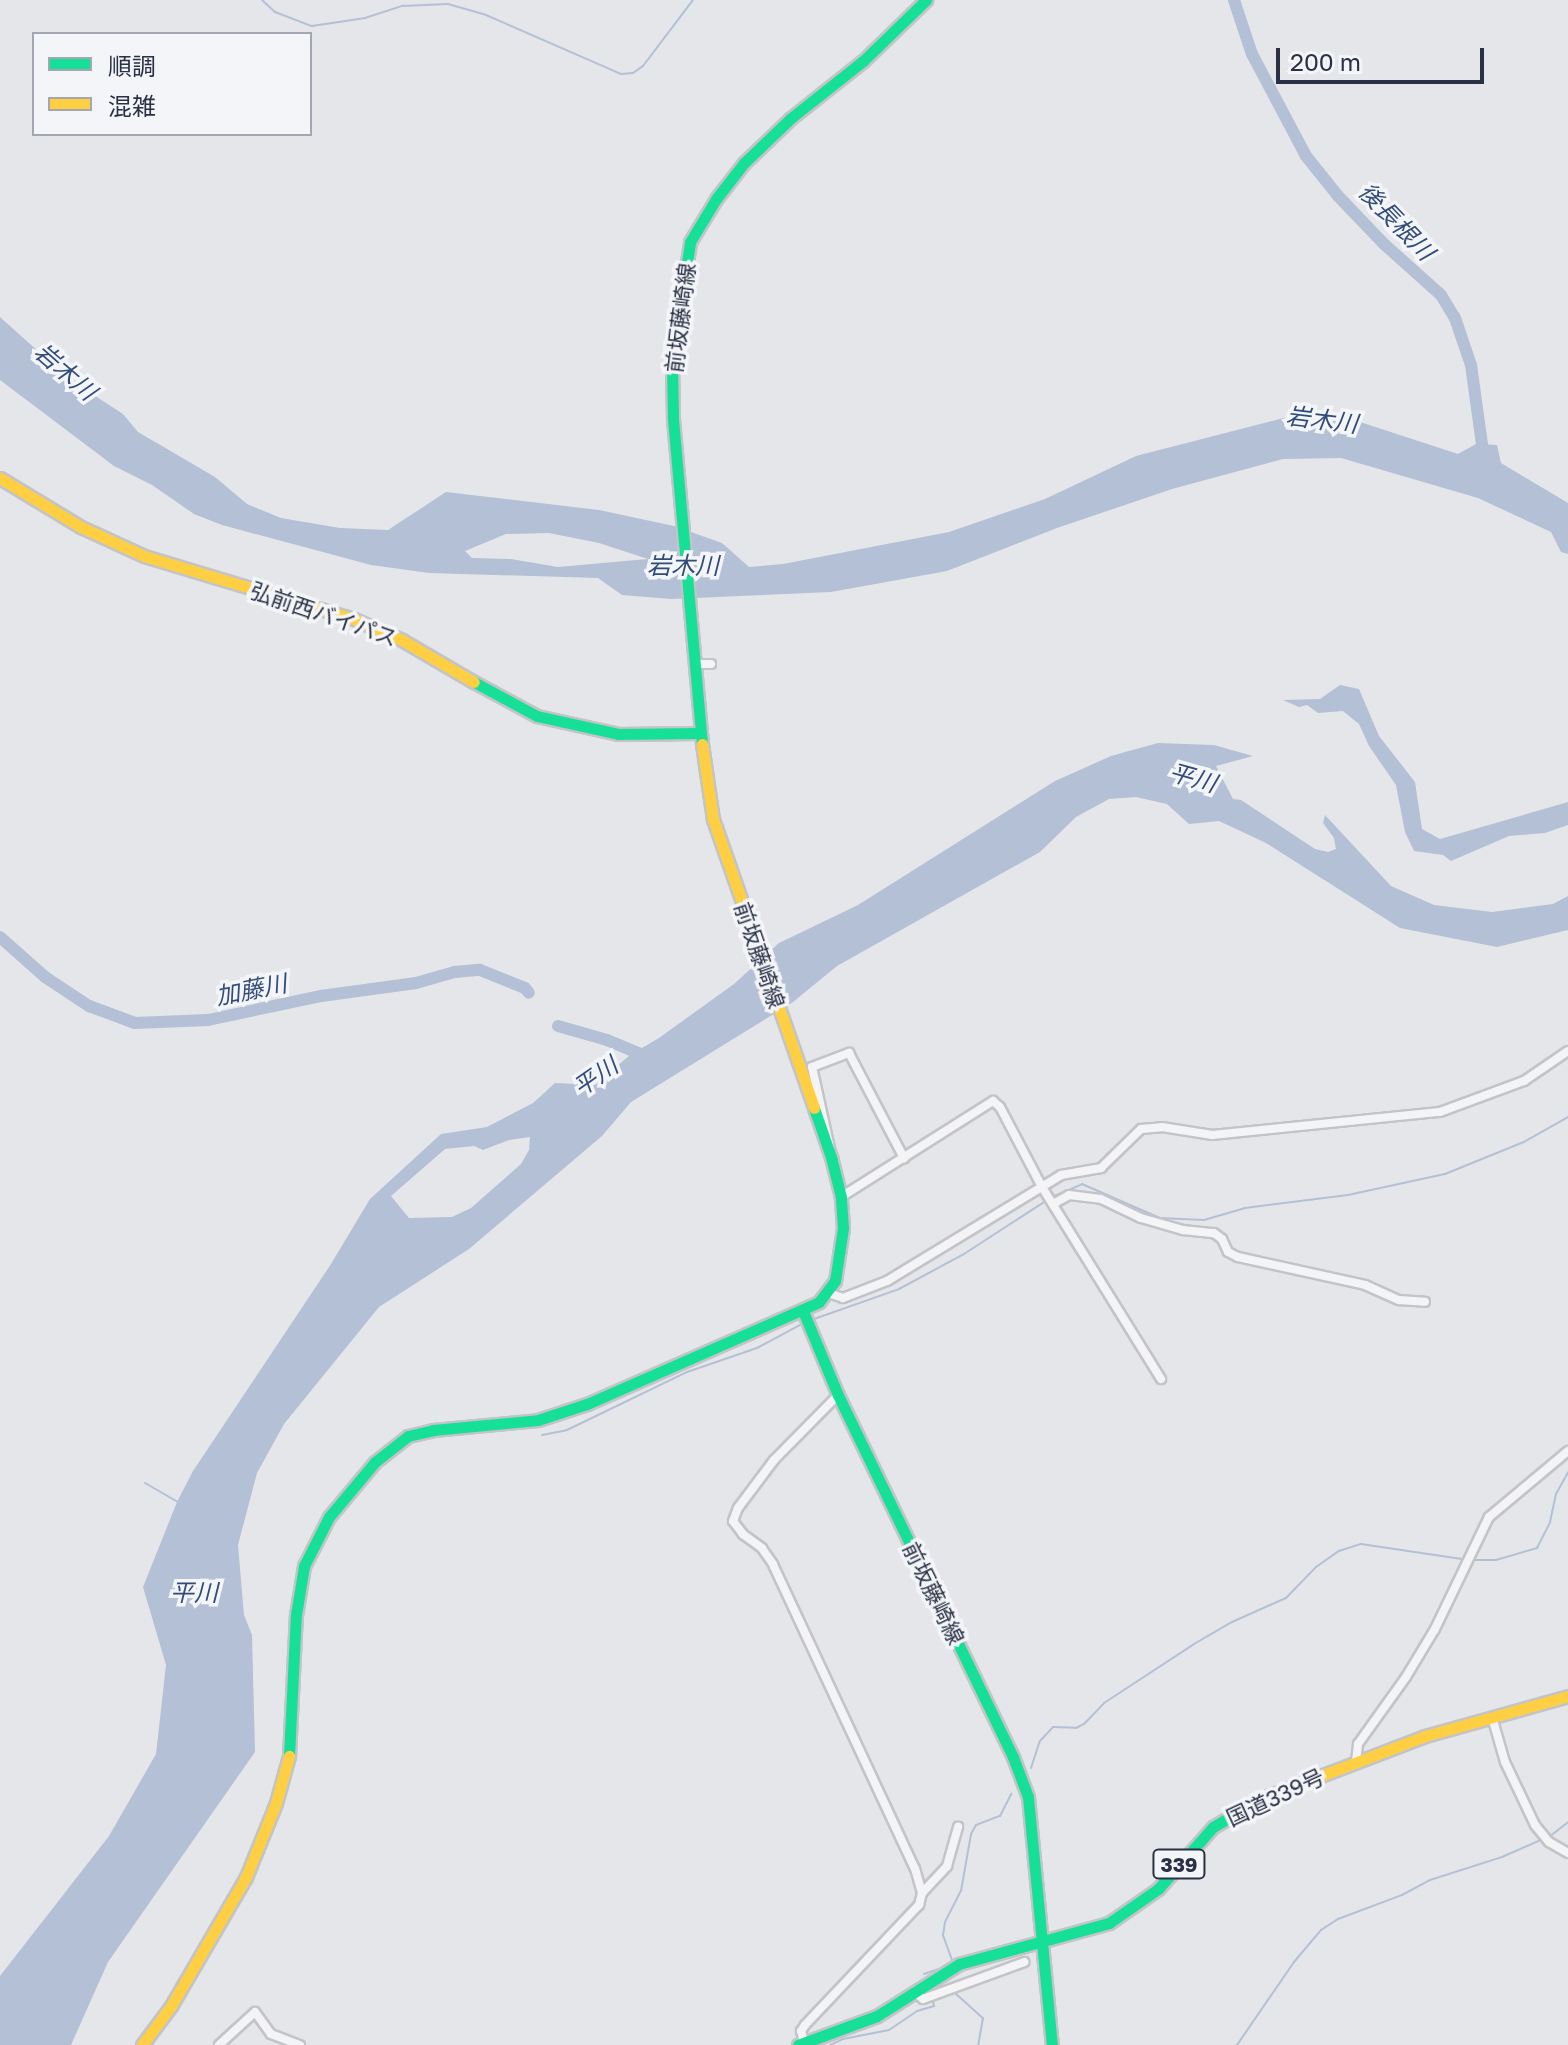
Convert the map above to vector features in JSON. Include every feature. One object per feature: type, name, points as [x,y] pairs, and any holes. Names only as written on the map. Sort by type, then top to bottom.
[{"type":"main road","name":"前坂藤崎線","points":[[828,1293],[842,1256],[841,1197],[829,1150],[713,819],[698,733],[695,664],[673,417],[676,333],[690,242],[744,163],[791,118],[863,61],[926,0]]},
{"type":"main road","name":"弘前西バイパス","points":[[0,478],[81,527],[144,556],[354,619],[402,640],[507,702],[537,716],[618,734],[698,733]]},
{"type":"main road","points":[[142,2045],[178,1994],[246,1877],[276,1803],[289,1754],[296,1615],[304,1566],[329,1517],[375,1462],[408,1436],[538,1420],[587,1404],[803,1311],[828,1293]]},
{"type":"main road","name":"前坂藤崎線","points":[[803,1311],[838,1395],[1021,1776],[1031,1820],[1052,2045]]},
{"type":"main road","name":"国道339号","points":[[801,2043],[877,2016],[959,1964],[1042,1940],[1091,1931],[1133,1910],[1158,1889],[1213,1827],[1234,1812],[1356,1761],[1492,1716],[1568,1696]]},
{"type":"street","points":[[695,664],[711,664]]},
{"type":"street","points":[[1048,1197],[1061,1175],[1101,1168],[1134,1133],[1149,1127],[1212,1135],[1440,1112],[1524,1081],[1568,1051]]},
{"type":"street","points":[[829,1150],[830,1135],[812,1067],[849,1053],[904,1158]]},
{"type":"street","points":[[841,1197],[993,1101],[1000,1107],[1048,1197],[1161,1379]]},
{"type":"street","points":[[828,1293],[843,1298],[887,1281],[1048,1197],[1069,1195],[1101,1199],[1141,1218],[1183,1230],[1214,1233],[1222,1239],[1228,1252],[1238,1257],[1365,1285],[1399,1300],[1425,1302]]},
{"type":"street","points":[[838,1395],[774,1460],[738,1508],[733,1521],[773,1564],[915,1869],[922,1893]]},
{"type":"street","points":[[1356,1761],[1358,1744],[1406,1677],[1435,1629],[1489,1517],[1568,1451]]},
{"type":"street","points":[[1492,1716],[1505,1762],[1535,1825],[1549,1842],[1568,1853]]},
{"type":"street","points":[[801,2043],[801,2031],[805,2025],[919,1905],[922,1893],[947,1866],[958,1827]]},
{"type":"street","points":[[916,1993],[923,1999],[1024,1962]]},
{"type":"street","points":[[219,2045],[255,2012],[271,2034],[300,2045]]},
{"type":"water","name":"岩木川","points":[[0,317],[69,379],[123,414],[138,432],[215,477],[247,504],[281,518],[340,528],[388,530],[446,492],[599,510],[674,526],[722,543],[749,567],[783,564],[949,532],[1045,499],[1136,456],[1299,414],[1354,420],[1458,454],[1476,444],[1497,445],[1501,463],[1568,503],[1568,554],[1561,552],[1551,532],[1478,498],[1341,458],[1283,459],[1172,489],[1057,528],[947,571],[831,592],[671,599],[622,595],[598,578],[429,573],[371,565],[222,525],[194,514],[152,485],[114,466],[0,380]],"holes":[[[549,533],[599,543],[648,559],[558,567],[511,559],[472,558],[465,551],[506,534]]]},
{"type":"water","points":[[1340,685],[1359,689],[1379,736],[1415,782],[1422,829],[1440,839],[1568,802],[1568,825],[1545,833],[1509,836],[1451,861],[1443,855],[1414,851],[1405,832],[1396,785],[1369,746],[1359,724],[1343,711],[1318,713],[1307,705],[1299,707],[1283,700],[1320,699]]},
{"type":"water","name":"平川","points":[[1158,743],[1214,745],[1253,756],[1216,766],[1233,799],[1241,800],[1315,849],[1328,852],[1336,849],[1334,838],[1323,823],[1325,815],[1391,886],[1434,905],[1492,912],[1553,904],[1568,896],[1568,930],[1497,947],[1400,928],[1266,843],[1219,821],[1189,824],[1167,804],[1136,797],[1109,799],[1076,817],[1040,852],[837,966],[793,1002],[631,1102],[602,1136],[469,1249],[379,1307],[284,1424],[257,1473],[238,1545],[244,1615],[252,1635],[255,1752],[108,1962],[71,2045],[0,2045],[0,1976],[109,1836],[156,1754],[166,1665],[143,1587],[177,1502],[193,1471],[331,1264],[370,1199],[441,1134],[487,1127],[533,1103],[555,1083],[595,1085],[630,1055],[734,984],[779,943],[858,905],[1055,781],[1111,756]],"holes":[[[530,1137],[529,1150],[521,1164],[471,1208],[452,1217],[409,1218],[391,1196],[445,1149],[474,1146],[483,1150],[509,1140]]]},
{"type":"waterway","points":[[262,0],[275,12],[312,26],[365,18],[403,6],[448,4],[486,15],[621,74],[633,73],[643,66],[693,0]]},
{"type":"waterway","name":"後長根川","points":[[1234,0],[1252,54],[1306,156],[1338,196],[1384,244],[1441,295],[1455,318],[1471,365],[1484,459]]},
{"type":"waterway","name":"加藤川","points":[[0,937],[45,977],[89,1006],[135,1023],[208,1020],[321,996],[416,983],[455,972],[480,970],[525,988],[529,993]]},
{"type":"waterway","name":"加藤川","points":[[558,1026],[607,1040],[650,1058]]},
{"type":"waterway","points":[[1052,1197],[1082,1184],[1160,1218],[1204,1220],[1245,1208],[1348,1195],[1445,1174],[1524,1142],[1568,1117]]},
{"type":"waterway","points":[[814,1319],[899,1289],[964,1254],[1047,1200]]},
{"type":"waterway","points":[[542,1435],[567,1430],[687,1372],[757,1348],[800,1325]]},
{"type":"waterway","points":[[1473,1560],[1496,1560],[1537,1548],[1550,1522],[1556,1494],[1568,1472]]},
{"type":"waterway","points":[[145,1483],[179,1503]]},
{"type":"waterway","points":[[1031,1768],[1040,1741],[1053,1727],[1076,1728],[1084,1724],[1104,1703],[1194,1644],[1232,1622],[1286,1598],[1316,1567],[1339,1551],[1361,1544],[1462,1559]]},
{"type":"waterway","points":[[952,1960],[943,1935],[945,1922],[961,1891],[971,1834],[976,1825],[1000,1816],[1011,1794]]},
{"type":"waterway","points":[[1549,1837],[1568,1822]]},
{"type":"waterway","points":[[1237,2045],[1294,1962],[1321,1930],[1338,1919],[1402,1895],[1430,1880],[1502,1857],[1543,1839]]},
{"type":"waterway","points":[[924,1974],[941,1968]]},
{"type":"waterway","points":[[955,1993],[983,2018],[978,2045]]},
{"type":"waterway","points":[[830,2045],[843,2039],[889,2030],[917,2011],[934,2006],[933,2001]]},
{"type":"traffic: fast","points":[[702,744],[673,417],[672,363],[690,242],[716,199],[744,163],[791,118],[863,61],[926,0]]},
{"type":"traffic: fast","points":[[474,682],[537,716],[618,734],[698,733]]},
{"type":"traffic: fast","points":[[289,1756],[296,1615],[304,1566],[329,1517],[375,1462],[408,1436],[433,1430],[538,1420],[587,1404],[819,1302],[835,1281],[843,1228],[841,1197],[814,1108]]},
{"type":"traffic: fast","points":[[803,1311],[838,1395],[1013,1757],[1028,1797],[1052,2045]]},
{"type":"traffic: fast","points":[[798,2045],[877,2016],[959,1964],[1109,1923],[1158,1889],[1213,1827],[1262,1798],[1297,1785]]},
{"type":"traffic: slow","points":[[0,478],[81,527],[144,556],[354,619],[402,640],[474,682]]},
{"type":"traffic: slow","points":[[702,744],[713,819],[814,1108]]},
{"type":"traffic: slow","points":[[1297,1785],[1425,1736],[1568,1696]]},
{"type":"traffic: slow","points":[[142,2045],[171,2006],[246,1877],[276,1803],[289,1756]]}]
